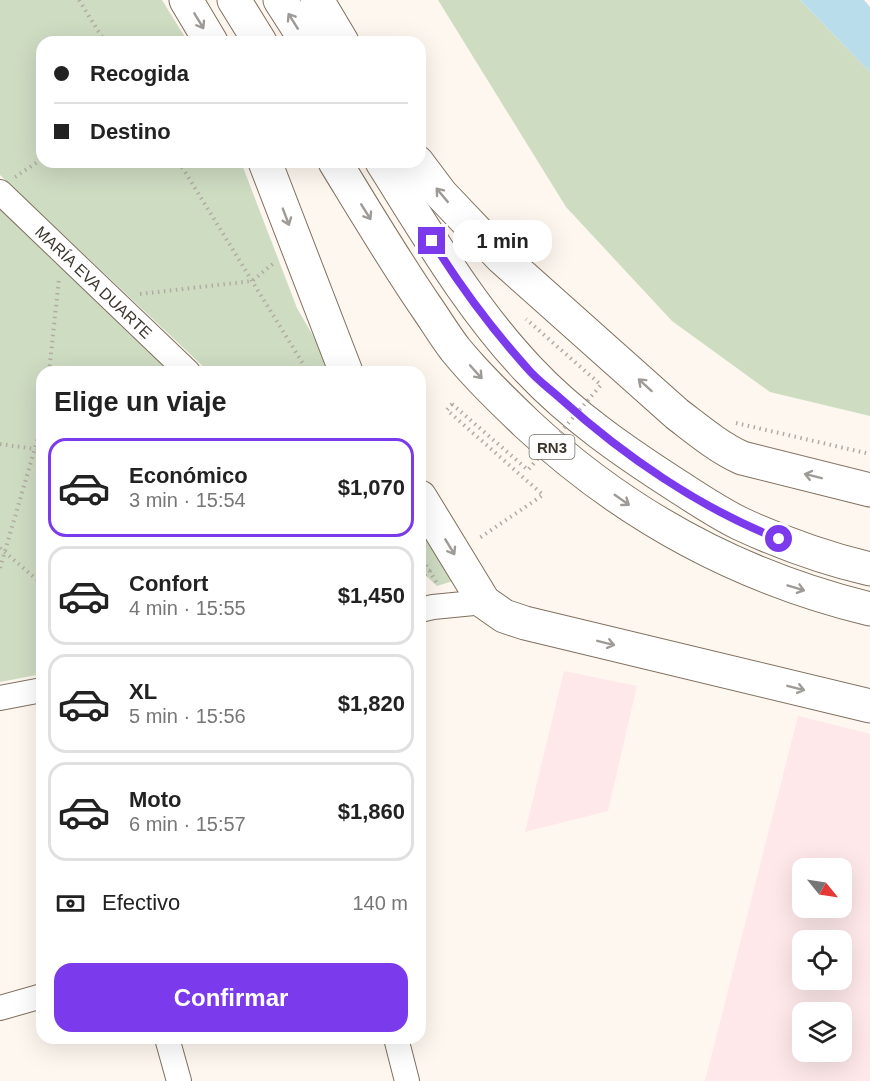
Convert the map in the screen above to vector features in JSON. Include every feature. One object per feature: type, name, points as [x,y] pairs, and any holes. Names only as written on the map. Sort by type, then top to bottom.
[{"type":"main road","points":[[186,0],[207,36]]},
{"type":"main road","points":[[234,0],[256,36]]},
{"type":"main road","points":[[280,0],[303,36]]},
{"type":"main road","points":[[317,0],[338,36]]},
{"type":"main road","points":[[267,168],[344,366]]},
{"type":"main road","name":"RN3","points":[[339,168],[410,283],[455,348],[499,397],[564,458],[628,505],[710,553],[789,586],[870,609]]},
{"type":"main road","name":"RN3","points":[[386,168],[444,260],[481,312],[529,370],[611,442],[702,502],[740,524],[812,552],[870,569]]},
{"type":"main road","points":[[422,168],[441,194],[502,258],[677,414],[706,436],[742,458],[870,490]]},
{"type":"main road","points":[[426,515],[442,563],[484,602],[504,616],[870,706]]},
{"type":"street","name":"MARÍA EVA DUARTE","points":[[4,187],[62,251],[182,366]]},
{"type":"street","points":[[431,604],[484,602]]},
{"type":"street","points":[[0,698],[36,691]]},
{"type":"street","points":[[0,1008],[36,998]]},
{"type":"street","points":[[169,1044],[179,1081]]},
{"type":"street","points":[[398,1044],[407,1081]]},
{"type":"path","points":[[79,0],[101,36]]},
{"type":"path","points":[[4,187],[36,163]]},
{"type":"path","points":[[182,168],[304,366]]},
{"type":"path","points":[[110,298],[252,281],[297,244]]},
{"type":"path","points":[[50,366],[62,251]]},
{"type":"path","points":[[426,574],[543,495],[447,410],[452,404],[528,470],[601,385],[526,319]]},
{"type":"path","points":[[0,444],[35,449]]},
{"type":"path","points":[[0,568],[36,445]]},
{"type":"path","points":[[0,548],[36,579]]},
{"type":"path","points":[[426,557],[442,563]]},
{"type":"path","points":[[431,604],[442,563]]},
{"type":"shaded area","points":[[564,671],[637,686],[608,811],[525,832]]},
{"type":"shaded area","points":[[798,716],[870,734],[870,1081],[705,1081]]},
{"type":"green space","points":[[0,0],[162,0],[184,36],[36,36],[36,168],[243,168],[297,308],[331,366],[203,366],[0,175]]},
{"type":"green space","points":[[438,0],[800,0],[870,72],[870,416],[770,392],[672,321],[566,207]]},
{"type":"green space","points":[[0,205],[168,366],[36,366],[36,675],[0,682]]},
{"type":"green space","points":[[426,529],[456,580],[437,586],[426,576]]},
{"type":"water","points":[[800,0],[864,0],[870,7],[870,72]]},
{"type":"route","points":[[432,241],[481,312],[529,370],[574,411],[611,442],[702,502],[740,524],[779,539]]}]
